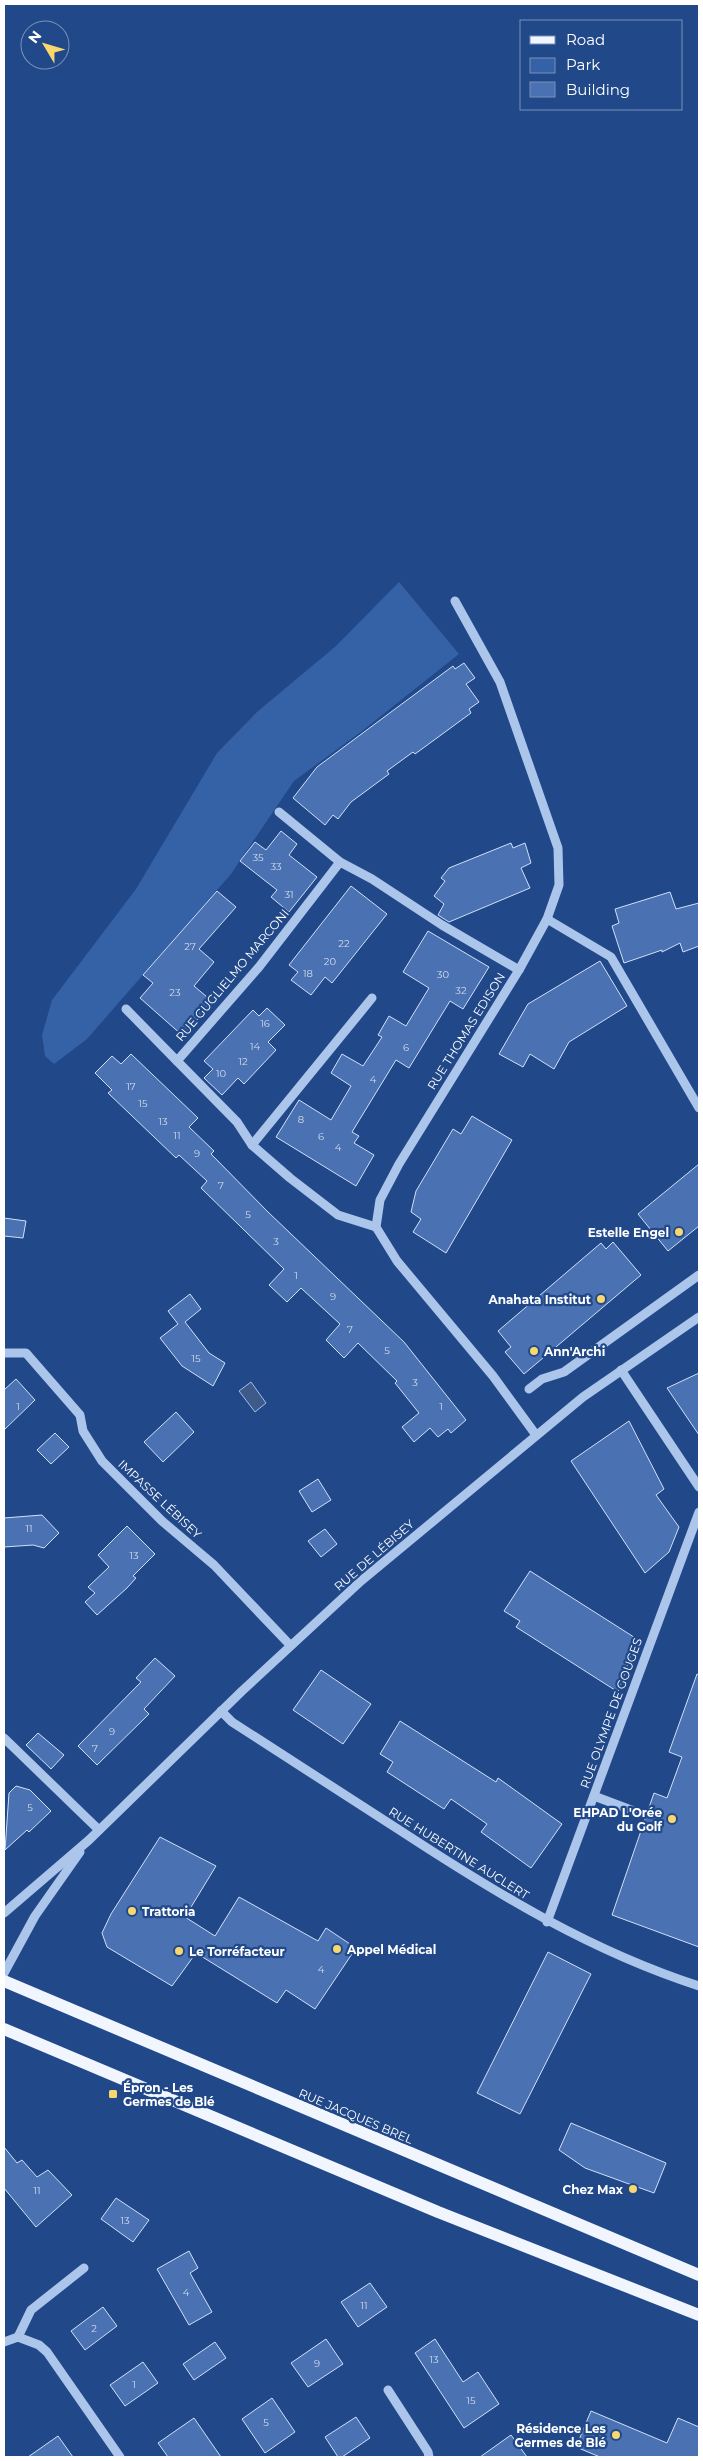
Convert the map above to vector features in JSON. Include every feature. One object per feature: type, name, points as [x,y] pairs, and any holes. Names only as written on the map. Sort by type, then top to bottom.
[{"type":"main road","name":"RUE JACQUES BREL","points":[[4,1981],[699,2275]]},
{"type":"main road","points":[[4,2029],[438,2212],[699,2315]]},
{"type":"street","name":"RUE THOMAS EDISON","points":[[376,1227],[380,1200],[399,1164],[519,970],[547,920],[559,885],[558,848],[500,682],[456,601]]},
{"type":"street","points":[[279,812],[340,862],[372,879],[442,926],[519,970]]},
{"type":"street","name":"RUE GUGLIELMO MARCONI","points":[[340,862],[259,967],[176,1061],[237,1122],[252,1145],[290,1178],[338,1215],[376,1227]]},
{"type":"street","points":[[547,920],[611,958],[699,1108]]},
{"type":"street","points":[[252,1145],[372,998]]},
{"type":"street","points":[[126,1009],[176,1061]]},
{"type":"street","points":[[376,1227],[397,1261],[493,1376],[536,1435]]},
{"type":"street","points":[[529,1389],[542,1379],[564,1372],[699,1275]]},
{"type":"street","name":"RUE DE LÉBISEY","points":[[4,1913],[89,1840],[290,1645],[360,1581],[536,1435],[620,1370],[699,1316]]},
{"type":"street","name":"IMPASSE LÉBISEY","points":[[4,1352],[26,1353],[80,1415],[83,1431],[102,1461],[162,1521],[214,1565],[290,1645]]},
{"type":"street","points":[[620,1370],[699,1487]]},
{"type":"street","name":"RUE OLYMPE DE GOUGES","points":[[547,1922],[699,1512]]},
{"type":"street","name":"RUE HUBERTINE AUCLERT","points":[[222,1711],[232,1722],[337,1791],[451,1864],[547,1922],[655,1970],[699,1986]]},
{"type":"street","points":[[4,1738],[99,1830]]},
{"type":"street","points":[[594,1796],[639,1812]]},
{"type":"street","name":"RUE DE LÉBISEY","points":[[4,1973],[43,1904],[89,1840]]},
{"type":"street","points":[[18,2337],[31,2310],[84,2268]]},
{"type":"street","points":[[4,2342],[18,2337],[39,2345],[47,2352],[120,2457]]},
{"type":"street","points":[[388,2390],[428,2452],[429,2457]]},
{"type":"green space","points":[[399,582],[459,654],[362,731],[294,781],[231,874],[87,1039],[54,1064],[45,1056],[42,1035],[52,1000],[136,889],[217,753],[257,712],[336,646]]},
{"type":"shaded area","points":[[251,1382],[266,1403],[255,1412],[239,1391]]},
{"type":"building","points":[[464,663],[475,678],[466,684],[479,702],[469,709],[471,713],[415,754],[413,752],[387,771],[389,774],[351,802],[338,819],[333,815],[325,825],[293,798],[317,767],[453,666],[455,669]]},
{"type":"building","points":[[281,831],[297,844],[289,855],[317,877],[289,912],[271,897],[277,890],[240,861],[255,842],[266,850]]},
{"type":"building","points":[[511,843],[513,848],[525,843],[531,863],[521,868],[530,888],[449,922],[438,915],[444,904],[434,896],[445,881],[441,878],[449,868]]},
{"type":"building","points":[[351,886],[387,914],[332,983],[325,977],[311,995],[291,980],[298,972],[289,965]]},
{"type":"building","points":[[217,891],[236,907],[199,949],[214,962],[194,986],[213,1002],[183,1036],[140,998],[153,983],[143,975]]},
{"type":"building","points":[[670,892],[676,909],[699,903],[699,946],[683,952],[680,943],[662,952],[662,950],[624,963],[612,926],[619,923],[615,909]]},
{"type":"building","points":[[428,931],[489,967],[463,1009],[450,1001],[409,1068],[396,1060],[352,1132],[359,1136],[354,1143],[374,1155],[356,1186],[276,1137],[299,1100],[331,1120],[351,1086],[331,1073],[342,1054],[363,1066],[382,1037],[378,1035],[389,1016],[406,1026],[429,988],[403,972]]},
{"type":"building","points":[[600,961],[627,1006],[569,1042],[554,1069],[530,1054],[523,1067],[499,1054],[528,1004]]},
{"type":"building","points":[[267,1008],[285,1025],[268,1042],[276,1050],[244,1084],[238,1078],[222,1095],[204,1078],[213,1069],[204,1061],[253,1010],[259,1016]]},
{"type":"building","points":[[131,1054],[198,1118],[189,1127],[214,1151],[211,1154],[268,1212],[404,1342],[466,1420],[451,1433],[448,1429],[438,1437],[430,1428],[414,1442],[402,1427],[419,1413],[395,1383],[397,1381],[358,1343],[344,1358],[326,1340],[340,1324],[301,1288],[287,1302],[269,1285],[284,1269],[201,1188],[207,1181],[179,1155],[176,1158],[108,1093],[112,1090],[95,1073],[112,1056],[121,1064]]},
{"type":"building","points":[[472,1116],[512,1140],[446,1253],[413,1232],[421,1219],[411,1212],[416,1191],[453,1129],[461,1134]]},
{"type":"building","points":[[699,1164],[699,1226],[668,1251],[638,1214]]},
{"type":"building","points":[[4,1218],[26,1221],[23,1238],[4,1236]]},
{"type":"building","points":[[613,1242],[641,1275],[524,1374],[505,1352],[511,1347],[498,1331],[601,1243],[606,1249]]},
{"type":"building","points":[[190,1294],[201,1309],[185,1322],[209,1353],[225,1363],[213,1386],[182,1366],[160,1338],[178,1324],[168,1311]]},
{"type":"building","points":[[699,1373],[699,1435],[667,1388]]},
{"type":"building","points":[[16,1379],[35,1400],[4,1430],[4,1390]]},
{"type":"building","points":[[176,1412],[194,1432],[163,1462],[144,1442]]},
{"type":"building","points":[[629,1421],[664,1489],[656,1495],[679,1527],[669,1552],[645,1573],[571,1461]]},
{"type":"building","points":[[55,1433],[69,1447],[51,1464],[37,1450]]},
{"type":"building","points":[[318,1479],[331,1500],[312,1512],[299,1491]]},
{"type":"building","points":[[42,1515],[59,1533],[44,1548],[33,1545],[4,1547],[4,1518]]},
{"type":"building","points":[[127,1526],[155,1554],[133,1576],[136,1578],[127,1588],[97,1615],[85,1602],[95,1593],[88,1587],[109,1567],[98,1555]]},
{"type":"building","points":[[325,1529],[337,1544],[321,1557],[308,1541]]},
{"type":"building","points":[[530,1571],[637,1639],[618,1692],[516,1627],[520,1621],[504,1611]]},
{"type":"building","points":[[155,1658],[175,1676],[144,1709],[149,1714],[97,1765],[78,1746],[141,1682],[136,1678]]},
{"type":"building","points":[[321,1670],[371,1704],[343,1744],[293,1710]]},
{"type":"building","name":"EHPAD L'Orée du Golf","points":[[697,1674],[699,1675],[699,1947],[612,1915],[654,1793],[667,1798],[682,1757],[669,1752]]},
{"type":"building","points":[[400,1721],[496,1782],[498,1778],[562,1824],[531,1868],[481,1832],[487,1824],[451,1799],[444,1809],[387,1772],[393,1762],[380,1754]]},
{"type":"building","points":[[38,1733],[64,1755],[51,1769],[26,1745]]},
{"type":"building","points":[[16,1786],[30,1790],[51,1811],[29,1832],[27,1830],[5,1850],[9,1793]]},
{"type":"building","points":[[160,1837],[216,1866],[185,1917],[215,1936],[239,1897],[318,1941],[326,1928],[356,1948],[315,2009],[286,1990],[277,2003],[196,1953],[172,1986],[107,1947],[102,1933],[111,1914]]},
{"type":"building","points":[[548,1952],[591,1974],[520,2114],[477,2093]]},
{"type":"building","points":[[571,2123],[666,2163],[654,2193],[585,2168],[559,2150]]},
{"type":"building","points":[[4,2147],[17,2163],[22,2160],[37,2177],[48,2170],[72,2195],[36,2227],[4,2188]]},
{"type":"building","points":[[116,2198],[149,2220],[133,2242],[101,2219]]},
{"type":"building","points":[[189,2251],[198,2268],[190,2273],[212,2312],[189,2325],[157,2269]]},
{"type":"building","points":[[370,2283],[387,2307],[358,2327],[341,2302]]},
{"type":"building","points":[[103,2307],[117,2326],[85,2350],[71,2331]]},
{"type":"building","points":[[326,2339],[343,2364],[308,2387],[291,2363]]},
{"type":"building","points":[[435,2339],[463,2382],[478,2372],[499,2404],[464,2428],[415,2353]]},
{"type":"building","points":[[215,2342],[226,2358],[194,2380],[183,2364]]},
{"type":"building","points":[[143,2362],[158,2383],[125,2406],[110,2385]]},
{"type":"building","points":[[272,2398],[295,2432],[265,2453],[242,2419]]},
{"type":"building","name":"Résidence Les Germes de Blé","points":[[591,2411],[667,2443],[678,2418],[699,2427],[699,2457],[600,2457],[576,2447]]},
{"type":"building","points":[[356,2417],[370,2438],[342,2457],[338,2457],[325,2437]]},
{"type":"building","points":[[194,2418],[221,2457],[168,2457],[158,2443]]},
{"type":"building","points":[[511,2435],[527,2457],[480,2457]]},
{"type":"building","points":[[58,2436],[73,2457],[28,2457]]},
{"type":"place","name":"Estelle Engel","points":[[679,1232]]},
{"type":"place","name":"Anahata Institut","points":[[601,1299]]},
{"type":"place","name":"Ann'Archi","points":[[534,1351]]},
{"type":"place","name":"EHPAD L'Orée du Golf","points":[[672,1819]]},
{"type":"place","name":"Trattoria","points":[[132,1911]]},
{"type":"place","name":"Appel Médical","points":[[337,1949]]},
{"type":"place","name":"Le Torréfacteur","points":[[179,1951]]},
{"type":"place","name":"Épron - Les Germes de Blé","points":[[113,2094]]},
{"type":"place","name":"Chez Max","points":[[633,2189]]},
{"type":"place","name":"Résidence Les Germes de Blé","points":[[616,2435]]}]
